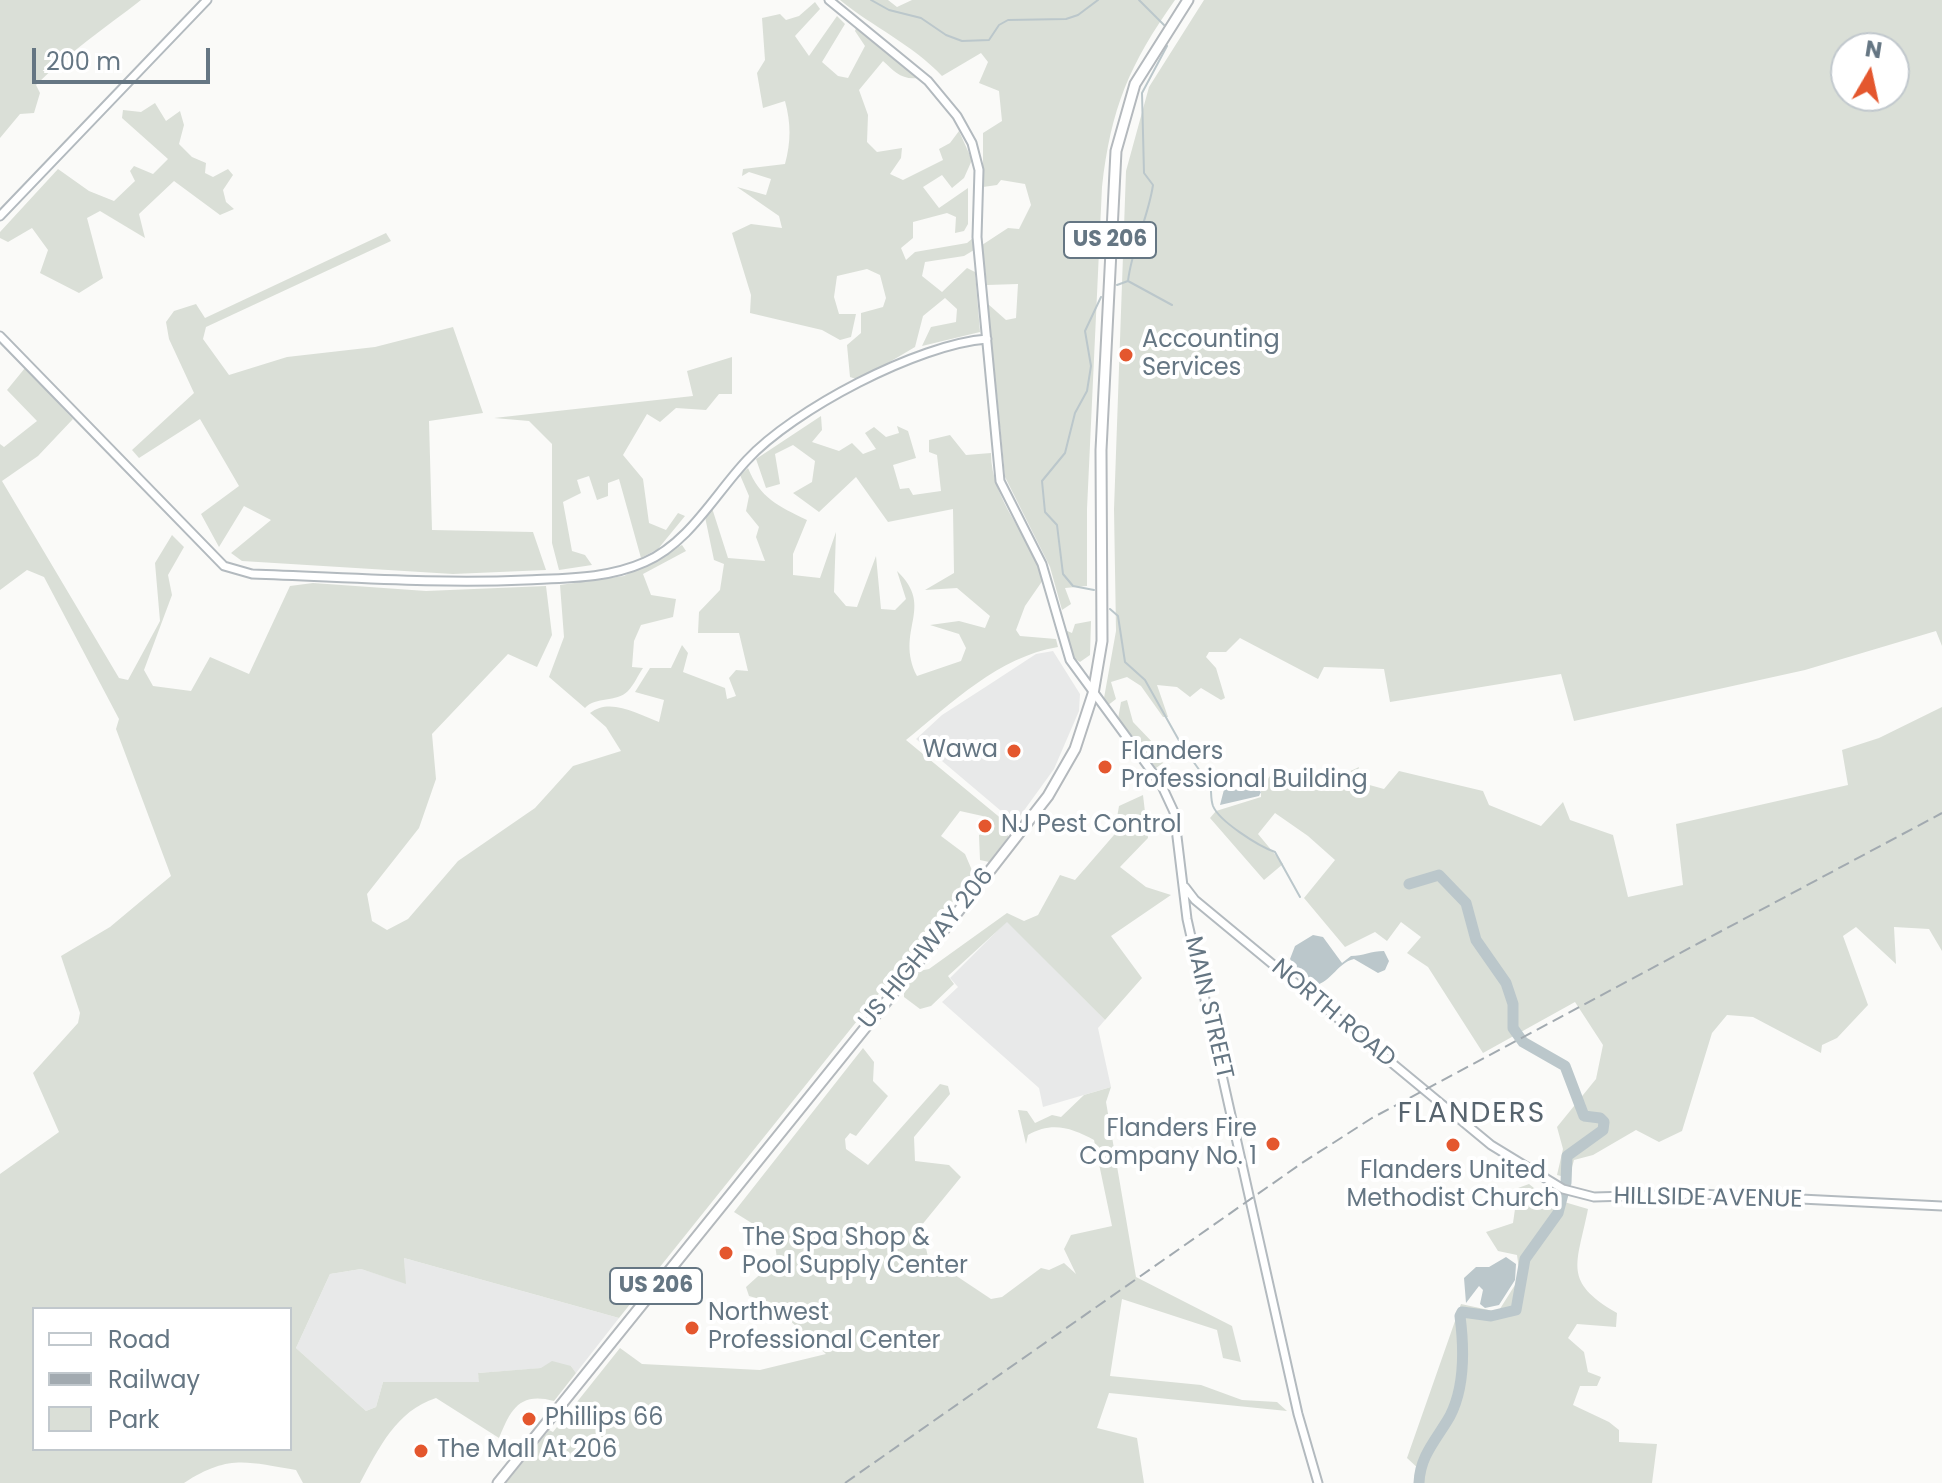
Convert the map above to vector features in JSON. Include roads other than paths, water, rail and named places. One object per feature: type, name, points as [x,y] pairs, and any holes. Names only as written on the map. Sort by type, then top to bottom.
[{"type":"highway","name":"US HIGHWAY 206","points":[[498,1483],[1031,818],[1071,756],[1093,694],[1102,641],[1100,462],[1115,159],[1121,124],[1135,84],[1188,0]]},
{"type":"street","points":[[0,216],[207,0]]},
{"type":"street","name":"MAIN STREET","points":[[829,0],[918,70],[945,100],[968,134],[979,170],[977,237],[999,478],[1042,564],[1070,660],[1170,799],[1189,922],[1295,1402],[1318,1483]]},
{"type":"street","points":[[0,336],[190,535],[229,569],[252,574],[442,583],[586,577],[645,562],[672,545],[749,457],[786,427],[911,357],[987,339]]},
{"type":"street","name":"NORTH ROAD","points":[[1182,881],[1199,903],[1488,1143]]},
{"type":"street","points":[[1189,922],[1199,903]]},
{"type":"street","name":"HILLSIDE AVENUE","points":[[1488,1143],[1559,1187],[1594,1197],[1708,1195],[1942,1206]]},
{"type":"waterway","points":[[871,0],[889,10],[921,18],[946,35],[962,41],[989,40],[999,25],[1008,20],[1066,19],[1078,15],[1098,0]]},
{"type":"waterway","points":[[1139,0],[1164,25]]},
{"type":"waterway","points":[[1128,281],[1153,185],[1144,173],[1142,93],[1167,46]]},
{"type":"waterway","points":[[1117,285],[1128,281],[1172,305]]},
{"type":"waterway","points":[[1094,590],[1073,586],[1063,574],[1057,525],[1045,512],[1042,481],[1065,453],[1075,413],[1087,391],[1091,366],[1085,331],[1101,297]]},
{"type":"waterway","points":[[1110,609],[1118,616],[1125,662],[1145,680],[1181,744]]},
{"type":"waterway","points":[[1183,747],[1200,771]]},
{"type":"waterway","points":[[1206,776],[1217,812],[1240,832],[1275,852],[1300,897]]},
{"type":"waterway","points":[[1409,884],[1439,875],[1466,903],[1476,940],[1506,983],[1513,1004],[1513,1028],[1523,1042],[1565,1066],[1584,1116],[1600,1118],[1604,1122],[1603,1130],[1567,1156],[1566,1183]]},
{"type":"waterway","points":[[1419,1483],[1426,1456],[1455,1405],[1463,1354],[1460,1316],[1462,1312],[1491,1316],[1516,1310],[1525,1259],[1558,1213],[1563,1194]]},
{"type":"railway","points":[[845,1483],[1302,1163],[1372,1118],[1942,813]]},
{"type":"place","name":"Accounting Services","points":[[1126,355]]},
{"type":"place","name":"Wawa","points":[[1014,751]]},
{"type":"place","name":"Flanders Professional Building","points":[[1105,767]]},
{"type":"place","name":"NJ Pest Control","points":[[985,826]]},
{"type":"place","name":"Flanders Fire Company No. 1","points":[[1273,1144]]},
{"type":"place","name":"Flanders United Methodist Church","points":[[1453,1145]]},
{"type":"place","name":"The Spa Shop & Pool Supply Center","points":[[726,1253]]},
{"type":"place","name":"Northwest Professional Center","points":[[692,1328]]},
{"type":"place","name":"Phillips 66","points":[[529,1419]]},
{"type":"place","name":"The Mall At 206","points":[[421,1451]]},
{"type":"district","name":"FLANDERS","points":[[1472,1115]]}]
